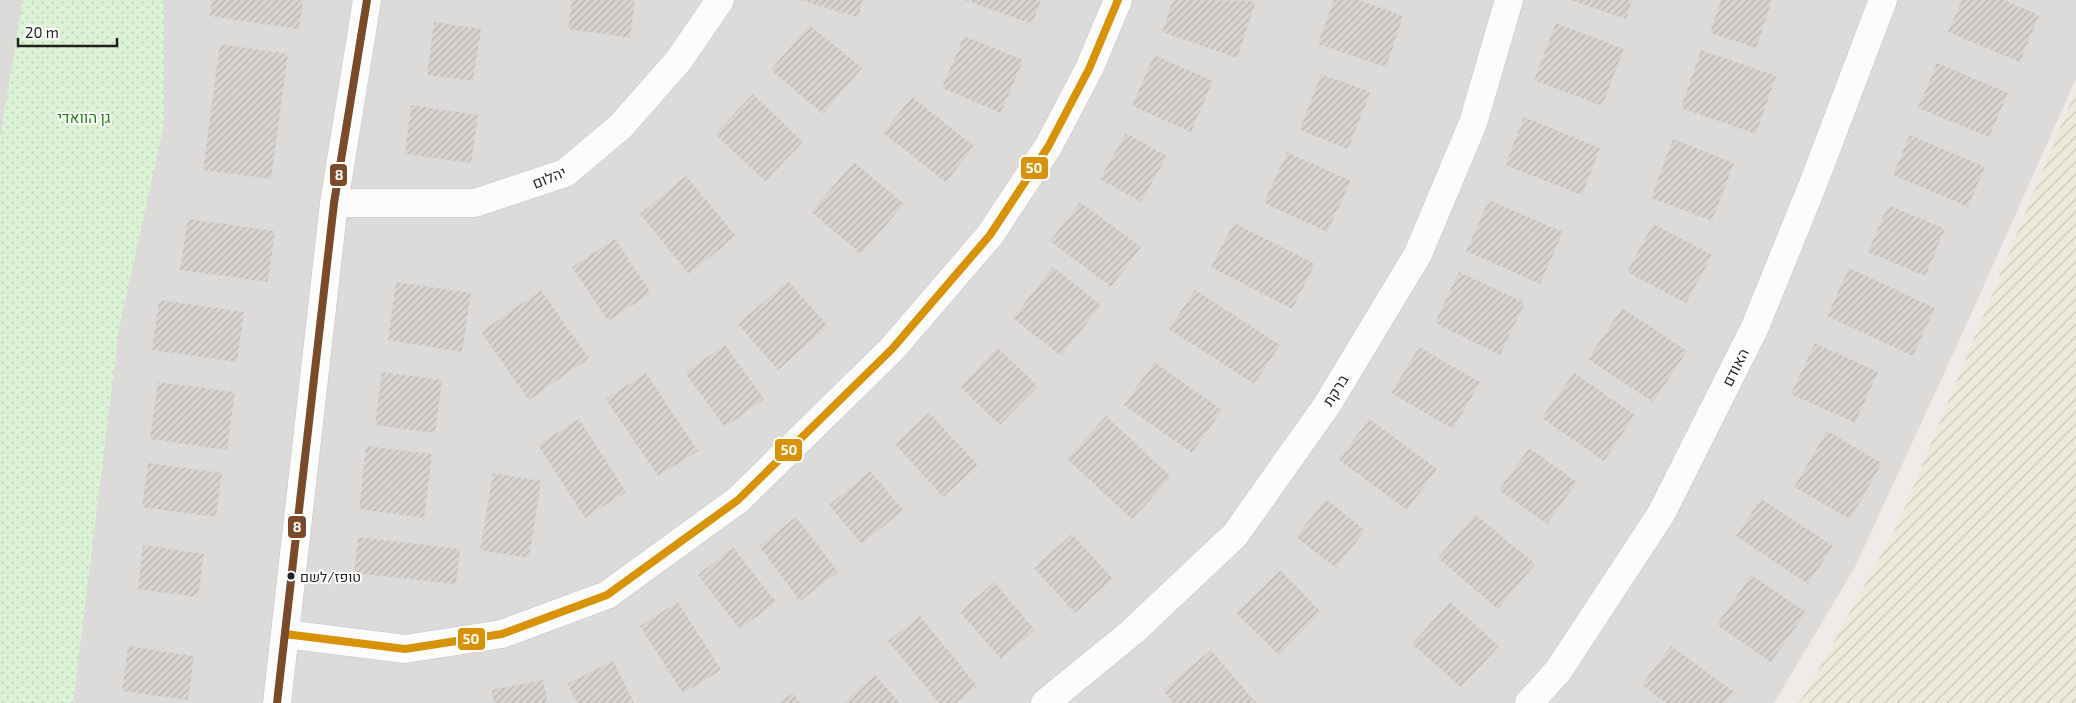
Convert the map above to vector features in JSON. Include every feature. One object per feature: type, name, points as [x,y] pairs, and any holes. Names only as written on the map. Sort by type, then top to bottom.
[{"type":"street","points":[[276,703],[334,203],[367,0]]},
{"type":"street","name":"יהלום","points":[[334,203],[475,204],[565,173],[621,126],[679,60],[720,0]]},
{"type":"street","points":[[285,634],[405,649],[502,634],[607,595],[738,500],[892,349],[990,235],[1048,147],[1089,69],[1118,0]]},
{"type":"street","name":"ברקת","points":[[1045,703],[1132,632],[1235,535],[1327,405],[1418,254],[1473,123],[1509,0]]},
{"type":"street","name":"האודם","points":[[1529,703],[1563,662],[1661,514],[1755,327],[1813,184],[1883,0]]},
{"type":"shaded area","points":[[0,0],[2076,0],[2076,79],[1964,330],[1855,567],[1774,703],[0,703]]},
{"type":"shaded area","points":[[2076,89],[2076,703],[1798,703],[1807,691],[1898,524]]},
{"type":"green space","name":"גן הוואדי","points":[[23,0],[164,0],[164,125],[119,329],[73,703],[0,703],[0,137]]},
{"type":"building","points":[[212,0],[303,0],[299,29],[210,16]]},
{"type":"building","points":[[572,0],[635,0],[630,38],[568,29]]},
{"type":"building","points":[[800,0],[863,0],[858,17]]},
{"type":"building","points":[[965,0],[1041,0],[1032,24]]},
{"type":"building","points":[[1173,0],[1256,1],[1237,58],[1162,32]]},
{"type":"building","points":[[1334,0],[1359,0],[1403,16],[1386,67],[1318,44]]},
{"type":"building","points":[[1570,0],[1632,0],[1626,19]]},
{"type":"building","points":[[1721,0],[1772,0],[1756,48],[1710,33]]},
{"type":"building","points":[[1962,0],[2003,0],[2039,15],[2020,62],[1948,32]]},
{"type":"building","points":[[434,22],[481,29],[473,81],[427,75]]},
{"type":"building","points":[[1556,23],[1624,49],[1602,106],[1534,80]]},
{"type":"building","points":[[809,25],[862,68],[823,114],[771,70]]},
{"type":"building","points":[[964,36],[1023,60],[1001,113],[942,88]]},
{"type":"building","points":[[220,44],[288,54],[271,179],[203,170]]},
{"type":"building","points":[[1701,50],[1776,76],[1756,134],[1681,108]]},
{"type":"building","points":[[1154,55],[1213,81],[1191,132],[1132,106]]},
{"type":"building","points":[[1937,63],[2008,93],[1989,137],[1918,108]]},
{"type":"building","points":[[1321,74],[1370,92],[1348,149],[1300,130]]},
{"type":"building","points":[[753,94],[803,142],[765,181],[715,134]]},
{"type":"building","points":[[912,97],[974,146],[946,182],[883,133]]},
{"type":"building","points":[[411,105],[478,115],[471,163],[405,154]]},
{"type":"building","points":[[1524,117],[1600,148],[1582,195],[1505,165]]},
{"type":"building","points":[[1126,133],[1167,156],[1141,202],[1100,179]]},
{"type":"building","points":[[1910,135],[1985,167],[1968,207],[1893,175]]},
{"type":"building","points":[[1673,139],[1734,163],[1712,221],[1651,198]]},
{"type":"building","points":[[1287,152],[1351,181],[1327,232],[1264,203]]},
{"type":"building","points":[[854,162],[904,204],[861,254],[811,212]]},
{"type":"building","points":[[686,176],[736,236],[689,274],[640,214]]},
{"type":"building","points":[[1489,200],[1563,232],[1540,284],[1466,251]]},
{"type":"building","points":[[1080,202],[1141,247],[1111,287],[1050,241]]},
{"type":"building","points":[[1888,205],[1945,229],[1925,276],[1868,252]]},
{"type":"building","points":[[188,219],[275,231],[268,282],[180,270]]},
{"type":"building","points":[[1234,223],[1315,264],[1292,309],[1211,267]]},
{"type":"building","points":[[1653,224],[1712,255],[1686,303],[1627,272]]},
{"type":"building","points":[[615,239],[651,293],[608,321],[572,267]]},
{"type":"building","points":[[1053,267],[1101,305],[1061,356],[1013,318]]},
{"type":"building","points":[[1849,268],[1935,308],[1913,356],[1827,316]]},
{"type":"building","points":[[1459,272],[1525,303],[1500,355],[1435,323]]},
{"type":"building","points":[[788,281],[828,326],[778,370],[738,324]]},
{"type":"building","points":[[396,282],[471,293],[462,352],[388,340]]},
{"type":"building","points":[[541,290],[589,358],[529,400],[481,332]]},
{"type":"building","points":[[1195,290],[1280,345],[1254,384],[1169,329]]},
{"type":"building","points":[[159,300],[244,312],[237,362],[152,350]]},
{"type":"building","points":[[1622,308],[1687,351],[1653,402],[1588,359]]},
{"type":"building","points":[[1815,343],[1878,372],[1855,423],[1791,394]]},
{"type":"building","points":[[725,345],[764,399],[725,427],[685,373]]},
{"type":"building","points":[[997,347],[1038,386],[1000,425],[960,387]]},
{"type":"building","points":[[1419,347],[1480,382],[1453,429],[1391,393]]},
{"type":"building","points":[[1154,362],[1222,410],[1192,453],[1124,405]]},
{"type":"building","points":[[382,372],[442,380],[435,433],[375,425]]},
{"type":"building","points":[[646,373],[698,451],[658,476],[606,399]]},
{"type":"building","points":[[1574,373],[1635,415],[1604,461],[1542,418]]},
{"type":"building","points":[[158,382],[235,392],[227,450],[150,439]]},
{"type":"building","points":[[929,413],[978,465],[943,497],[895,444]]},
{"type":"building","points":[[1106,416],[1171,477],[1132,519],[1067,459]]},
{"type":"building","points":[[579,419],[626,492],[585,518],[538,445]]},
{"type":"building","points":[[1369,419],[1437,469],[1407,510],[1339,460]]},
{"type":"building","points":[[1827,431],[1882,463],[1850,519],[1794,487]]},
{"type":"building","points":[[366,446],[432,454],[424,518],[359,509]]},
{"type":"building","points":[[1529,448],[1577,482],[1547,524],[1499,490]]},
{"type":"building","points":[[148,463],[222,473],[216,517],[142,507]]},
{"type":"building","points":[[870,471],[903,510],[862,544],[829,505]]},
{"type":"building","points":[[493,473],[541,481],[529,558],[480,550]]},
{"type":"building","points":[[1326,499],[1365,530],[1336,568],[1296,537]]},
{"type":"building","points":[[1761,499],[1833,546],[1808,584],[1736,536]]},
{"type":"building","points":[[1475,514],[1535,564],[1498,609],[1438,558]]},
{"type":"building","points":[[796,517],[838,572],[800,601],[759,546]]},
{"type":"building","points":[[1072,534],[1113,579],[1075,613],[1034,568]]},
{"type":"building","points":[[358,537],[460,549],[456,584],[354,573]]},
{"type":"building","points":[[143,545],[204,554],[198,597],[138,589]]},
{"type":"building","points":[[733,547],[776,602],[740,629],[698,575]]},
{"type":"building","points":[[1280,570],[1321,612],[1279,655],[1236,613]]},
{"type":"building","points":[[1751,575],[1806,612],[1771,662],[1717,625]]},
{"type":"building","points":[[994,582],[1035,630],[1001,659],[960,612]]},
{"type":"building","points":[[678,602],[721,670],[683,693],[640,626]]},
{"type":"building","points":[[1450,602],[1499,646],[1461,687],[1412,644]]},
{"type":"building","points":[[920,616],[977,686],[956,703],[939,703],[888,641]]},
{"type":"building","points":[[128,646],[194,656],[188,700],[122,691]]},
{"type":"building","points":[[1671,646],[1734,692],[1726,703],[1666,703],[1642,685]]},
{"type":"building","points":[[1211,650],[1256,703],[1173,703],[1163,690]]},
{"type":"building","points":[[613,661],[634,703],[577,703],[567,684]]},
{"type":"building","points":[[875,675],[900,703],[843,703]]},
{"type":"building","points":[[543,680],[548,703],[494,703],[491,690]]},
{"type":"building","points":[[793,693],[800,703],[779,703]]},
{"type":"transit line","name":"8","points":[[277,703],[334,203],[367,0]]},
{"type":"transit line","name":"50","points":[[285,634],[405,649],[502,634],[607,595],[738,500],[892,349],[990,235],[1048,147],[1089,69],[1118,0]]},
{"type":"place","name":"טופז/לשם","points":[[291,576]]}]
